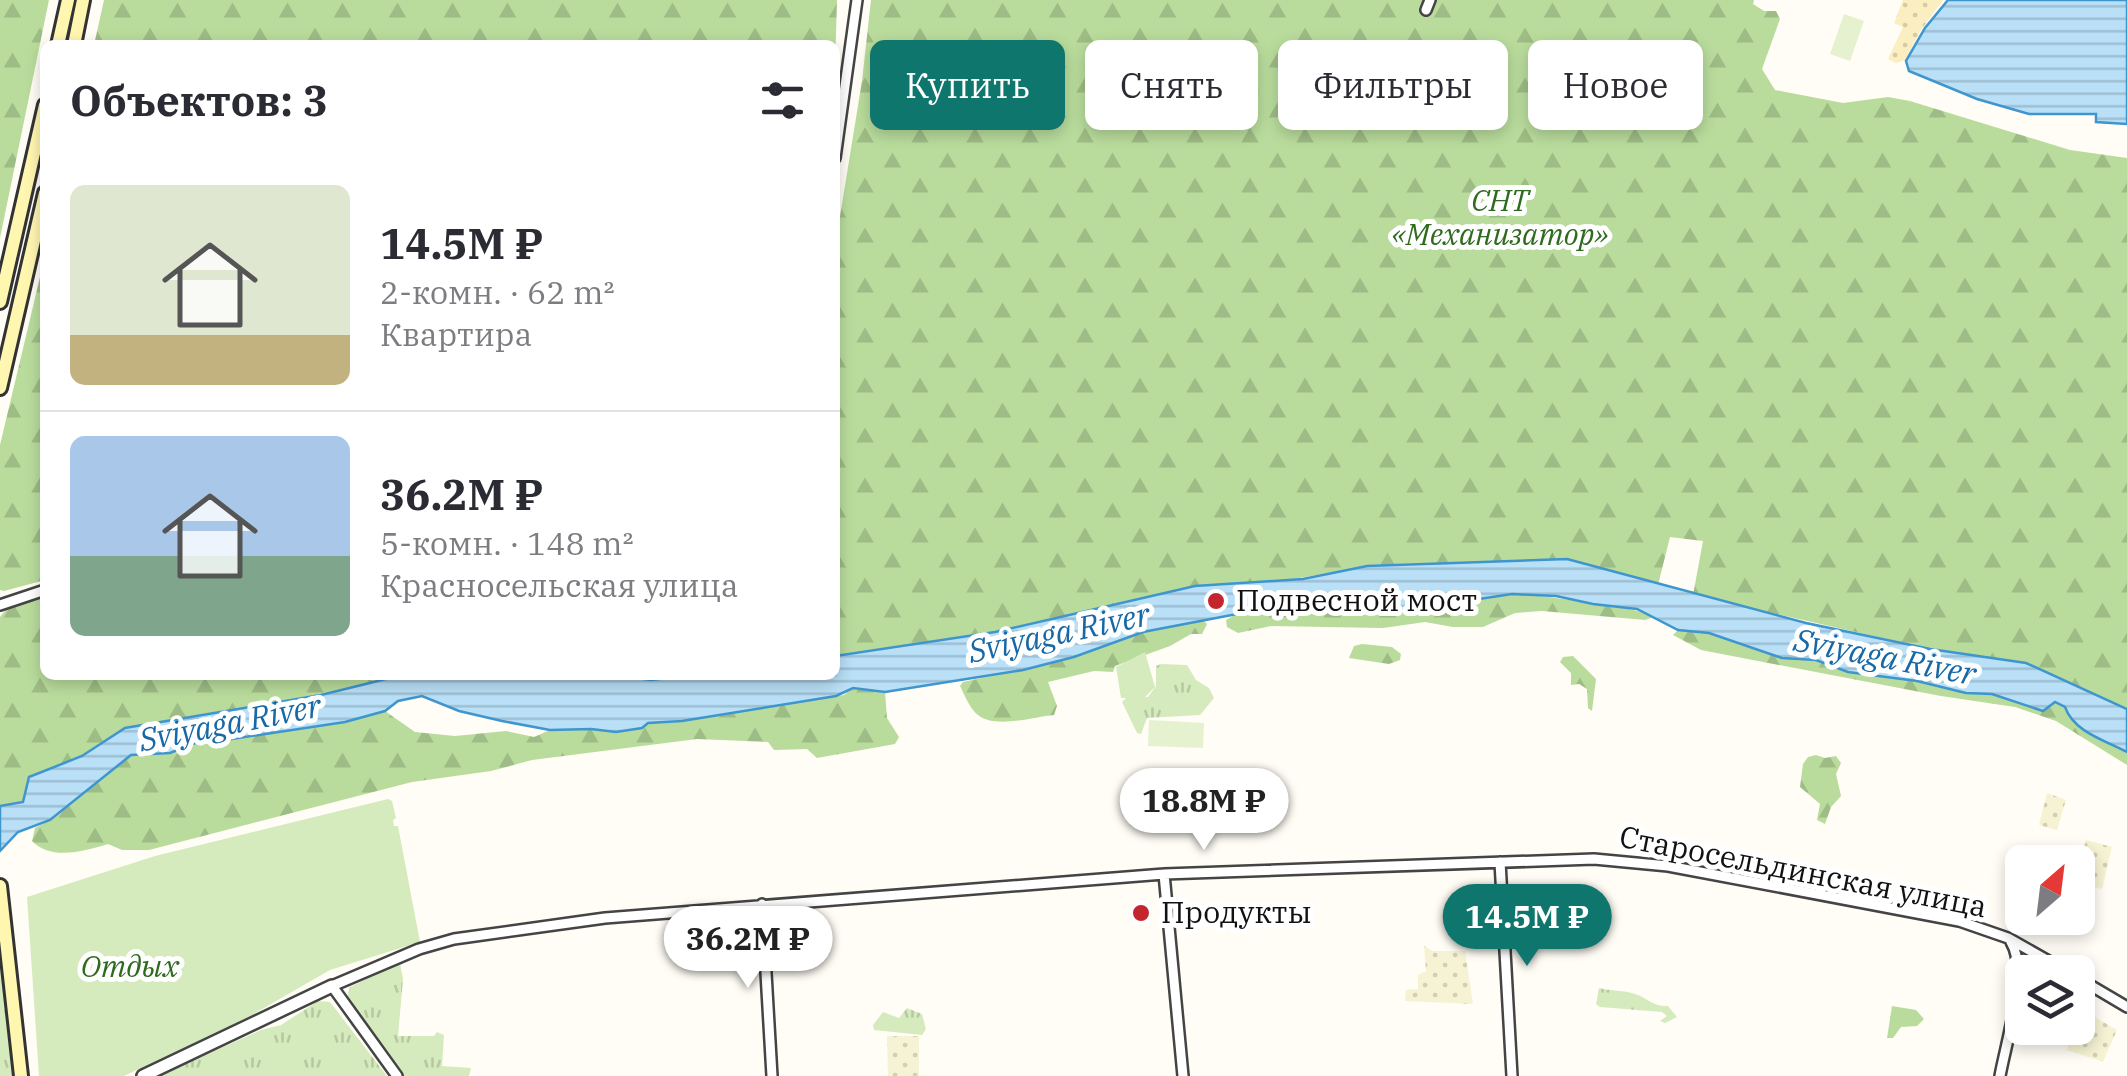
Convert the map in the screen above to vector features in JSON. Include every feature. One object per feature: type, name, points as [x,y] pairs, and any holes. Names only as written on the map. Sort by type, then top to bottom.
[{"type":"main road","points":[[59,40],[68,0]]},
{"type":"main road","points":[[75,40],[83,0]]},
{"type":"main road","points":[[2,299],[40,128]]},
{"type":"main road","points":[[2,299],[40,215]]},
{"type":"main road","points":[[0,388],[40,215]]},
{"type":"main road","points":[[0,886],[21,1076]]},
{"type":"street","points":[[840,122],[857,0]]},
{"type":"street","points":[[0,605],[40,592]]},
{"type":"street","name":"Старосельдинская улица","points":[[332,986],[390,960],[454,940],[548,924],[1164,874],[1594,859],[1668,866],[1959,921],[2008,938],[2038,955]]},
{"type":"street","points":[[1500,862],[1512,1076]]},
{"type":"street","points":[[1164,874],[1183,1076]]},
{"type":"street","points":[[762,904],[772,1076]]},
{"type":"street","points":[[2000,1076],[2019,962],[2008,938]]},
{"type":"street","points":[[143,1076],[332,986],[397,1076]]},
{"type":"street","points":[[2095,988],[2127,1006]]},
{"type":"shaded area","points":[[2047,793],[2066,800],[2057,830],[2039,825]]},
{"type":"shaded area","points":[[2086,840],[2112,847],[2102,889],[2095,887],[2095,845],[2085,845]]},
{"type":"shaded area","points":[[1424,946],[1433,951],[1465,951],[1473,1004],[1405,1001],[1406,990],[1418,989],[1418,975],[1426,971]]},
{"type":"shaded area","points":[[2095,1017],[2117,1030],[2103,1062],[2067,1050],[2069,1045],[2095,1045]]},
{"type":"shaded area","points":[[887,1036],[919,1036],[919,1076],[888,1076]]},
{"type":"green space","points":[[0,0],[49,0],[40,40],[0,238]]},
{"type":"green space","points":[[104,0],[837,0],[836,40],[95,40]]},
{"type":"green space","name":"СНТ «Механизатор»","points":[[871,0],[1754,0],[1753,4],[1764,11],[1776,11],[1780,19],[1762,69],[1775,90],[1843,103],[1888,97],[1910,101],[2070,150],[2127,158],[2127,709],[2026,663],[1930,649],[1693,595],[1703,541],[1670,537],[1658,585],[1567,559],[1367,566],[840,655],[840,216]]},
{"type":"green space","points":[[1844,14],[1864,21],[1850,61],[1830,54]]},
{"type":"green space","points":[[40,277],[40,581],[4,591],[0,590],[0,445]]},
{"type":"green space","points":[[1512,594],[1623,608],[1654,617],[1645,620],[1542,611],[1515,613],[1483,627],[1425,622],[1383,628],[1271,626],[1238,633],[1227,627],[1226,620],[1237,614],[1363,606],[1406,610]]},
{"type":"green space","points":[[40,598],[40,680],[382,680],[321,695],[125,728],[82,756],[30,777],[23,802],[0,806],[0,617],[9,606]]},
{"type":"green space","points":[[1203,620],[1207,624],[1202,634],[1191,634],[1115,666],[1113,672],[1094,671],[1048,682],[1057,706],[1054,715],[1004,722],[985,719],[973,709],[960,686],[963,682],[1074,658],[1143,632]]},
{"type":"green space","points":[[1678,630],[1709,633],[1782,658],[1816,660],[1848,672],[1992,694],[2042,711],[2055,702],[2065,707],[2083,729],[2127,752],[2127,765],[2056,721],[2015,707],[1701,650],[1673,635]]},
{"type":"green space","points":[[1354,646],[1392,647],[1401,654],[1400,660],[1389,664],[1349,658]]},
{"type":"green space","points":[[1145,652],[1155,687],[1144,698],[1121,698],[1116,667]]},
{"type":"green space","points":[[1573,656],[1596,679],[1592,711],[1588,708],[1587,689],[1571,685],[1571,673],[1560,662],[1563,657]]},
{"type":"green space","points":[[1187,665],[1214,698],[1200,715],[1147,718],[1141,734],[1137,733],[1122,702],[1126,698],[1148,697],[1156,686],[1156,666]]},
{"type":"green space","points":[[852,688],[885,692],[887,718],[899,737],[895,744],[817,758],[807,749],[774,750],[768,742],[697,739],[532,760],[491,771],[412,782],[149,850],[122,850],[108,844],[58,853],[32,841],[35,828],[131,755],[170,753],[203,740],[345,722],[385,711],[415,732],[455,736],[506,731],[534,737],[550,730],[616,732],[648,723],[844,695]]},
{"type":"green space","points":[[1149,720],[1204,723],[1203,748],[1148,746]]},
{"type":"green space","points":[[1816,755],[1836,756],[1841,763],[1836,774],[1841,796],[1831,807],[1825,824],[1817,820],[1820,804],[1800,787],[1803,764]]},
{"type":"green space","name":"Отдых","points":[[388,799],[396,818],[394,826],[398,826],[420,942],[330,970],[245,1019],[124,1076],[39,1076],[27,897],[155,856]]},
{"type":"green space","points":[[0,934],[13,1061],[15,1076],[0,1076]]},
{"type":"green space","points":[[400,963],[403,979],[398,1036],[434,1036],[437,1032],[444,1035],[442,1066],[471,1068],[469,1076],[403,1076],[347,998],[350,987]]},
{"type":"green space","points":[[1599,988],[1631,993],[1668,1006],[1677,1017],[1665,1023],[1660,1021],[1667,1016],[1662,1012],[1600,1007],[1596,1004]]},
{"type":"green space","points":[[318,1001],[330,1002],[387,1076],[158,1076],[261,1030],[281,1025]]},
{"type":"green space","points":[[1892,1006],[1916,1010],[1924,1019],[1917,1026],[1901,1027],[1893,1038],[1887,1038]]},
{"type":"green space","points":[[907,1008],[922,1014],[926,1029],[922,1035],[874,1030],[873,1025],[883,1012],[899,1018]]},
{"type":"sand","points":[[1903,0],[1943,0],[1905,60],[1896,63],[1888,59],[1903,27],[1894,23]]},
{"type":"water","points":[[1948,0],[2127,0],[2127,124],[2096,122],[2096,114],[2029,114],[1977,99],[1909,71],[1906,61],[1925,28]]},
{"type":"water","name":"Sviyaga River","points":[[1567,559],[1806,623],[1930,649],[2026,663],[2127,709],[2127,752],[2083,729],[2065,707],[2055,702],[2043,711],[1992,694],[1848,672],[1816,660],[1782,658],[1709,633],[1678,630],[1637,609],[1556,596],[1512,594],[1406,610],[1363,606],[1237,614],[1143,632],[1074,657],[1023,670],[885,692],[853,688],[836,696],[648,723],[642,728],[616,732],[550,730],[459,711],[422,696],[345,722],[203,740],[170,753],[131,755],[50,820],[18,832],[0,851],[0,806],[23,802],[29,777],[82,756],[125,728],[321,695],[382,680],[840,680],[840,655],[995,632],[1195,586],[1303,579],[1367,566]]},
{"type":"place","name":"Подвесной мост","points":[[1216,601]]},
{"type":"place","name":"Продукты","points":[[1141,913]]}]
